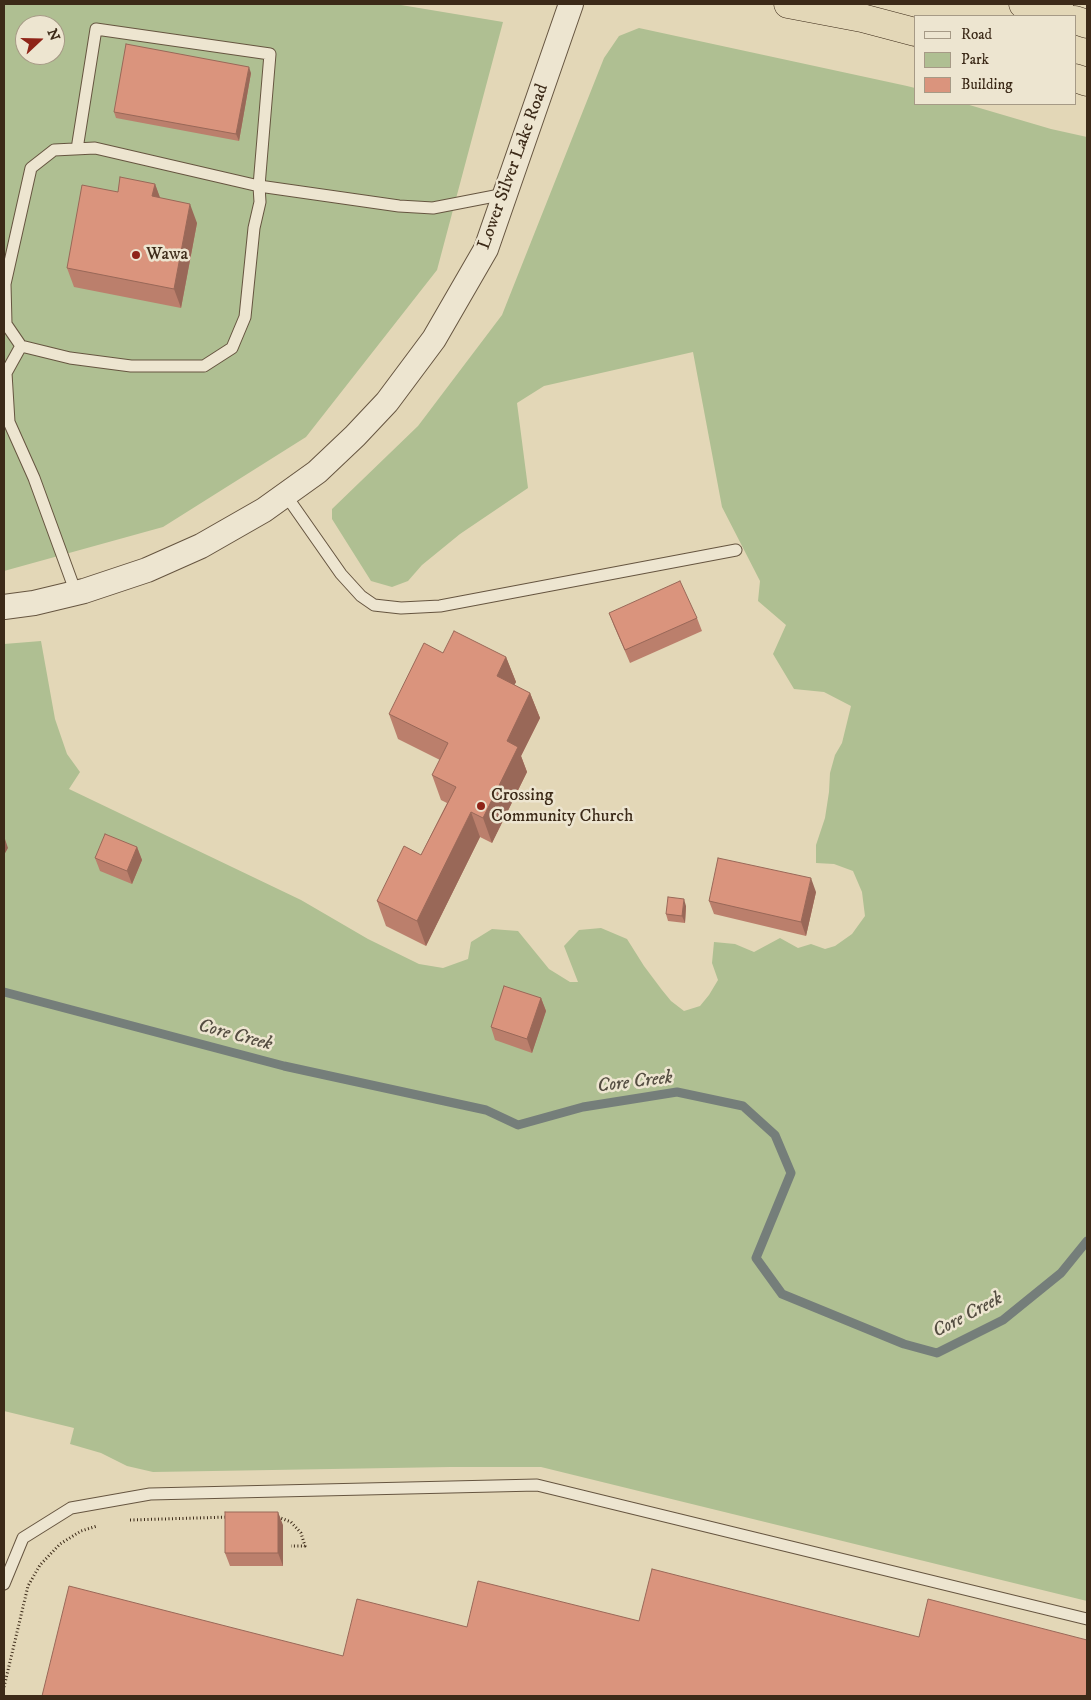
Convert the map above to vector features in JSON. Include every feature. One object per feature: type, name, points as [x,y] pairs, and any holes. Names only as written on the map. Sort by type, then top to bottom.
[{"type":"highway","points":[[788,4],[862,18],[914,32]]},
{"type":"highway","points":[[1023,4],[1061,15]]},
{"type":"street","name":"Lower Silver Lake Road","points":[[4,607],[76,594],[147,570],[201,546],[264,510],[316,472],[355,436],[387,402],[434,338],[486,249],[571,4]]},
{"type":"lane","points":[[77,149],[96,28],[270,54],[259,186],[260,202],[254,228],[245,317],[232,348],[204,366],[131,366],[70,358],[21,346],[6,324],[5,284],[31,168],[54,150],[77,149],[95,148],[259,186],[399,206],[433,208],[505,194]]},
{"type":"lane","points":[[21,346],[6,373],[8,422],[34,478],[76,594]]},
{"type":"lane","points":[[286,494],[341,574],[361,596],[374,605],[401,608],[440,606],[736,550]]},
{"type":"lane","points":[[4,1584],[23,1538],[70,1508],[150,1494],[537,1485],[1087,1619]]},
{"type":"path","points":[[275,1516],[292,1522],[301,1533],[305,1546],[291,1546]]},
{"type":"path","points":[[128,1520],[236,1517]]},
{"type":"path","points":[[4,1687],[28,1586],[40,1565],[60,1544],[81,1531],[102,1524]]},
{"type":"green space","points":[[4,4],[395,4],[503,22],[437,270],[306,437],[163,527],[4,571]]},
{"type":"green space","points":[[639,28],[914,88],[914,105],[969,105],[1051,129],[1087,137],[1087,1601],[541,1467],[153,1472],[127,1466],[101,1453],[70,1444],[74,1428],[4,1411],[4,644],[41,641],[55,719],[67,754],[80,772],[69,789],[301,900],[368,939],[419,964],[443,968],[468,959],[471,942],[492,929],[518,931],[549,969],[570,982],[578,982],[564,946],[579,930],[601,928],[627,939],[662,990],[671,1001],[684,1011],[700,1006],[718,980],[712,963],[714,942],[735,944],[754,952],[780,938],[798,948],[811,944],[825,949],[835,946],[852,934],[865,916],[862,892],[853,871],[834,864],[816,863],[816,845],[825,818],[830,773],[835,755],[842,743],[851,706],[824,692],[794,689],[773,654],[786,625],[758,601],[760,581],[722,507],[693,352],[544,386],[517,403],[528,488],[460,534],[422,565],[408,581],[392,587],[371,581],[332,519],[332,509],[418,426],[502,315],[604,58],[619,36]]},
{"type":"building","points":[[126,44],[249,67],[236,134],[114,112]]},
{"type":"building","name":"Wawa","points":[[120,177],[155,184],[152,196],[190,204],[174,289],[67,268],[82,185],[118,192]]},
{"type":"building","points":[[680,581],[697,618],[625,650],[609,613]]},
{"type":"building","name":"Crossing Community Church","points":[[454,631],[506,657],[497,676],[530,693],[507,741],[518,747],[483,818],[471,812],[417,921],[377,901],[404,846],[421,855],[456,787],[432,775],[448,743],[389,714],[424,643],[443,653]]},
{"type":"building","points":[[105,834],[137,847],[127,871],[95,858]]},
{"type":"building","points":[[718,858],[811,878],[801,922],[709,901]]},
{"type":"building","points":[[668,897],[684,899],[682,916],[666,914]]},
{"type":"building","points":[[504,986],[541,998],[527,1039],[491,1027]]},
{"type":"building","points":[[225,1512],[278,1512],[278,1553],[225,1553]]},
{"type":"building","points":[[652,1569],[919,1637],[928,1599],[1087,1640],[1086,1696],[42,1696],[69,1586],[343,1656],[357,1599],[467,1627],[478,1581],[639,1621]]},
{"type":"waterway","name":"Core Creek","points":[[4,992],[284,1066],[486,1110],[518,1125],[583,1107],[677,1092],[743,1106],[775,1135],[791,1173],[756,1258],[782,1294],[904,1344],[937,1353],[1003,1320],[1061,1273],[1087,1241]]},
{"type":"place","name":"Wawa","points":[[136,255]]},
{"type":"place","name":"Crossing Community Church","points":[[481,806]]}]
